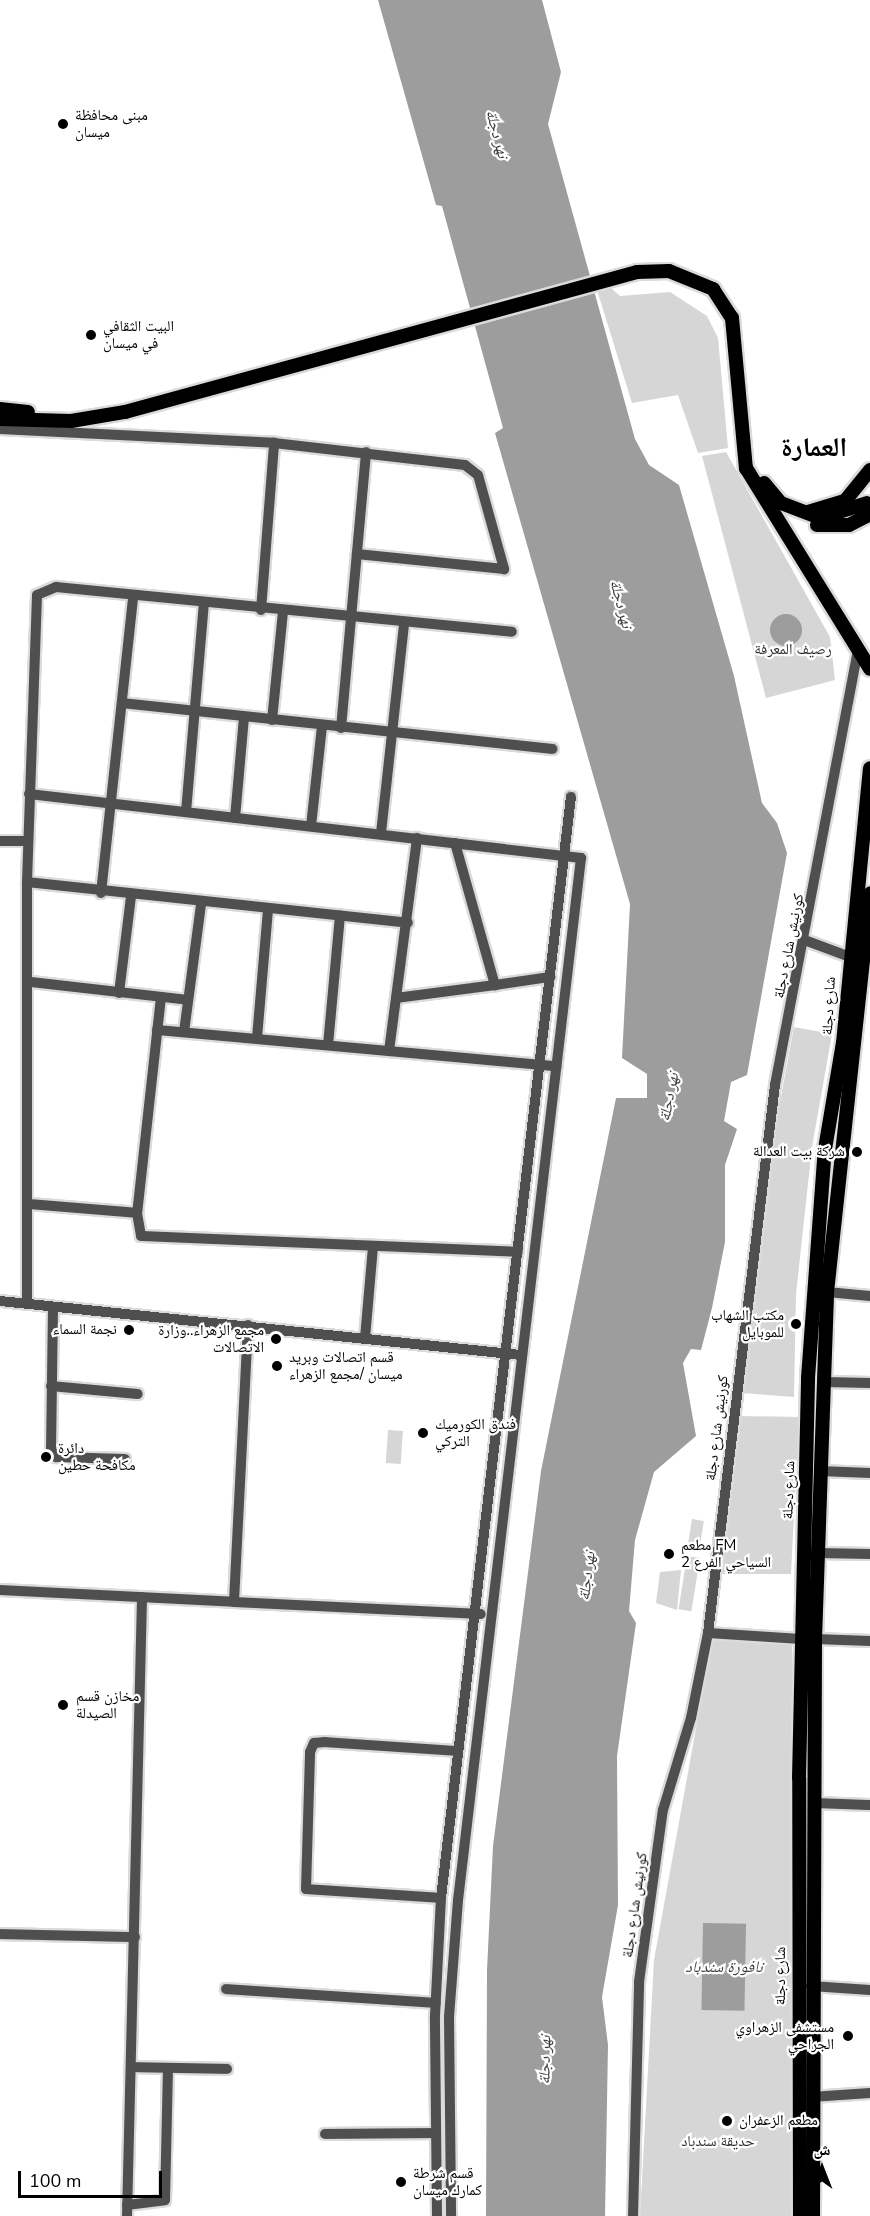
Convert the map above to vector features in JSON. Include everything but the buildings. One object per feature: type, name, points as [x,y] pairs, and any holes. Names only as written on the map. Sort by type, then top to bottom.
[{"type":"main road","points":[[0,419],[71,421],[126,409],[637,272],[669,271],[713,289],[732,318],[740,359],[742,447],[746,468],[781,511],[820,525],[849,525],[869,506],[870,469]]},
{"type":"main road","points":[[0,409],[61,413],[126,409]]},
{"type":"main road","points":[[801,513],[845,501],[870,469]]},
{"type":"main road","points":[[768,496],[801,513],[829,518],[869,506]]},
{"type":"main road","points":[[768,496],[858,645],[870,669]]},
{"type":"main road","name":"شارع دجلة","points":[[800,2216],[804,2098],[808,1639],[816,1254],[870,768]]},
{"type":"main road","name":"شارع دجلة","points":[[813,2216],[804,2098],[812,1986],[813,1803],[808,1639],[818,1553],[827,1292],[870,893]]},
{"type":"street","points":[[0,429],[274,443],[366,452],[473,468],[504,569],[357,554]]},
{"type":"street","points":[[261,610],[274,443]]},
{"type":"street","points":[[341,728],[366,452]]},
{"type":"street","points":[[27,1304],[31,982],[27,882],[37,595],[56,587],[351,619],[512,632]]},
{"type":"street","points":[[101,893],[133,597]]},
{"type":"street","points":[[186,812],[197,712],[204,604]]},
{"type":"street","points":[[272,720],[283,612]]},
{"type":"street","points":[[381,833],[404,624]]},
{"type":"street","name":"كورنيش شارع دجلة","points":[[633,2216],[639,1982],[663,1810],[691,1718],[708,1633],[775,1085],[807,941],[858,645]]},
{"type":"street","points":[[123,703],[392,734],[553,749]]},
{"type":"street","points":[[235,818],[244,717]]},
{"type":"street","points":[[311,826],[322,726]]},
{"type":"street","points":[[29,794],[381,833],[580,858],[491,1615],[450,1996],[451,2216]]},
{"type":"street","points":[[437,2216],[434,2133],[436,2003],[441,1898],[504,1354],[566,857],[571,797]]},
{"type":"street","points":[[388,1051],[408,923],[417,838]]},
{"type":"street","points":[[0,841],[28,841]]},
{"type":"street","points":[[455,843],[495,985]]},
{"type":"street","points":[[27,882],[130,897],[408,923]]},
{"type":"street","points":[[119,993],[130,897]]},
{"type":"street","points":[[184,1032],[201,904]]},
{"type":"street","points":[[257,1038],[268,909]]},
{"type":"street","points":[[328,1045],[340,916]]},
{"type":"street","points":[[807,941],[850,957]]},
{"type":"street","points":[[396,998],[550,977]]},
{"type":"street","points":[[31,982],[188,1000]]},
{"type":"street","points":[[161,998],[137,1212],[141,1236],[518,1252]]},
{"type":"street","points":[[157,1030],[556,1066]]},
{"type":"street","points":[[28,1204],[137,1212]]},
{"type":"street","points":[[365,1338],[373,1246]]},
{"type":"street","points":[[827,1292],[870,1296]]},
{"type":"street","points":[[0,1301],[521,1355]]},
{"type":"street","points":[[53,1307],[51,1450],[56,1456],[125,1459]]},
{"type":"street","points":[[234,1602],[248,1325]]},
{"type":"street","points":[[824,1382],[870,1383]]},
{"type":"street","points":[[51,1386],[138,1394]]},
{"type":"street","points":[[820,1471],[870,1473]]},
{"type":"street","points":[[485,1522],[502,1524]]},
{"type":"street","points":[[818,1553],[870,1554]]},
{"type":"street","points":[[0,1590],[491,1615]]},
{"type":"street","points":[[142,1598],[127,2211],[165,2200],[168,2068]]},
{"type":"street","points":[[708,1633],[870,1641]]},
{"type":"street","points":[[441,1898],[306,1889],[310,1752],[314,1743],[325,1742],[459,1751]]},
{"type":"street","points":[[813,1803],[870,1804]]},
{"type":"street","points":[[0,1934],[135,1937]]},
{"type":"street","points":[[812,1986],[870,1990]]},
{"type":"street","points":[[226,1989],[436,2003]]},
{"type":"street","points":[[131,2067],[227,2069]]},
{"type":"street","points":[[804,2098],[870,2092]]},
{"type":"street","points":[[325,2134],[434,2133]]},
{"type":"green space","points":[[611,288],[620,296],[670,292],[707,316],[718,338],[728,448],[698,453],[678,395],[632,403],[597,290]]},
{"type":"green space","name":"رصيف المعرفة","points":[[726,452],[830,637],[835,680],[766,698],[702,456]]},
{"type":"green space","points":[[794,1027],[832,1034],[812,1147],[796,1294],[794,1397],[743,1393],[774,1134]]},
{"type":"green space","points":[[741,1416],[799,1417],[791,1574],[722,1574]]},
{"type":"green space","points":[[388,1430],[403,1431],[401,1464],[386,1463]]},
{"type":"green space","points":[[692,1519],[704,1521],[699,1551],[687,1549]]},
{"type":"green space","points":[[687,1556],[700,1558],[691,1611],[679,1609]]},
{"type":"green space","points":[[681,1570],[677,1610],[656,1603],[660,1572]]},
{"type":"green space","name":"حديقة سندباد","points":[[712,1640],[792,1642],[791,2216],[640,2216],[654,1960]]},
{"type":"water","name":"نهر دجلة","points":[[378,0],[542,0],[561,72],[548,124],[635,439],[649,465],[679,485],[734,676],[762,803],[777,823],[787,853],[747,1075],[731,1082],[724,1121],[737,1129],[725,1165],[725,1242],[712,1308],[701,1350],[691,1349],[683,1363],[696,1436],[654,1472],[635,1540],[629,1611],[636,1623],[617,1756],[618,1905],[602,1997],[608,2045],[605,2216],[486,2216],[487,1970],[493,1846],[541,1471],[616,1098],[647,1098],[647,1074],[622,1058],[630,904],[495,433],[503,428],[442,206],[436,205]]},
{"type":"water","points":[[786,614],[797,619],[802,630],[797,641],[786,646],[775,641],[770,630],[775,619]]},
{"type":"water","name":"نافورة سندباد","points":[[703,1923],[746,1924],[744,2011],[701,2010]]},
{"type":"place","name":"مبنى محافظة ميسان","points":[[63,124]]},
{"type":"place","name":"البيت الثقافي في ميسان","points":[[91,335]]},
{"type":"place","name":"شركة بيت العدالة","points":[[857,1152]]},
{"type":"place","name":"مكتب الشهاب للموبايل","points":[[796,1324]]},
{"type":"place","name":"نجمة السماء","points":[[129,1330]]},
{"type":"place","name":"مجمع الزهراء..وزارة الاتصالات","points":[[276,1339]]},
{"type":"place","name":"قسم اتصالات وبريد ميسان /مجمع الزهراء","points":[[277,1366]]},
{"type":"place","name":"فندق الكورميك التركي","points":[[423,1433]]},
{"type":"place","name":"دائرة مكافحة حطين","points":[[46,1457]]},
{"type":"place","name":"مطعم FM السياحي الفرع 2","points":[[669,1554]]},
{"type":"place","name":"مخازن قسم الصيدلة","points":[[63,1705]]},
{"type":"place","name":"مستشفى الزهراوي الجراحي","points":[[848,2036]]},
{"type":"place","name":"مطعم الزعفران","points":[[727,2121]]},
{"type":"place","name":"قسم شرطة كمارك ميسان","points":[[401,2182]]},
{"type":"district","name":"العمارة","points":[[814,448]]}]
